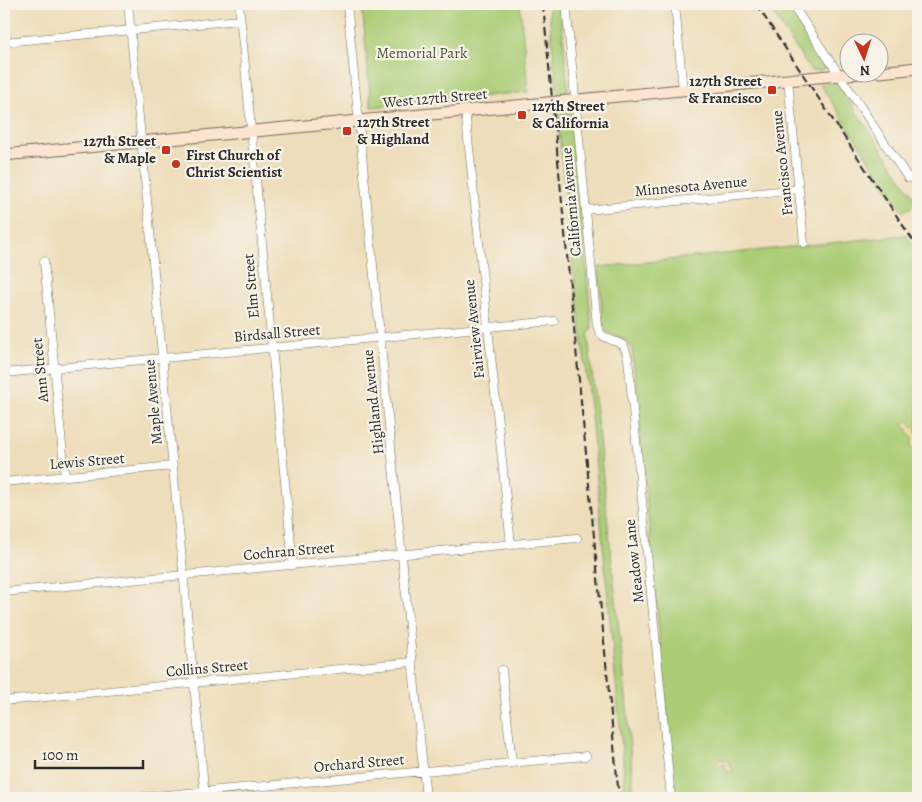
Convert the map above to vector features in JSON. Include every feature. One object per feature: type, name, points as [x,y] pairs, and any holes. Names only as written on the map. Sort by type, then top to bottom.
[{"type":"main road","points":[[890,71],[918,68]]},
{"type":"main road","name":"West 127th Street","points":[[4,155],[840,75]]},
{"type":"street","name":"Maple Avenue","points":[[128,4],[205,795]]},
{"type":"street","name":"Elm Street","points":[[239,4],[293,565]]},
{"type":"street","name":"Highland Avenue","points":[[347,4],[426,798]]},
{"type":"street","name":"California Avenue","points":[[566,4],[597,325],[602,336]]},
{"type":"street","points":[[675,4],[684,90]]},
{"type":"street","points":[[792,4],[840,75]]},
{"type":"street","points":[[4,42],[240,20]]},
{"type":"street","name":"Francisco Avenue","points":[[788,80],[804,243]]},
{"type":"street","points":[[845,82],[908,178],[918,177]]},
{"type":"street","name":"Fairview Avenue","points":[[465,110],[511,544]]},
{"type":"street","name":"Minnesota Avenue","points":[[586,210],[799,190]]},
{"type":"street","name":"Ann Street","points":[[44,261],[64,476]]},
{"type":"street","name":"Birdsall Street","points":[[4,373],[554,321]]},
{"type":"street","name":"Meadow Lane","points":[[602,336],[621,344],[626,350],[628,358],[671,798]]},
{"type":"street","name":"Lewis Street","points":[[4,482],[173,466]]},
{"type":"street","name":"Cochran Street","points":[[4,592],[578,538]]},
{"type":"street","name":"Collins Street","points":[[4,701],[412,662]]},
{"type":"street","points":[[502,670],[512,763]]},
{"type":"street","name":"Orchard Street","points":[[134,798],[205,795],[423,771],[586,756]]},
{"type":"green space","name":"Memorial Park","points":[[362,4],[520,4],[528,92],[371,107]]},
{"type":"green space","points":[[548,4],[560,4],[568,89],[565,95],[558,95]]},
{"type":"green space","points":[[767,4],[785,4],[825,64],[822,70],[811,71]]},
{"type":"green space","points":[[837,83],[918,203],[903,212],[820,84]]},
{"type":"green space","points":[[557,113],[571,113],[592,328],[588,335],[626,696],[634,798],[625,798],[591,415]]},
{"type":"green space","points":[[906,235],[918,254],[918,798],[675,798],[632,349],[626,341],[603,329],[599,267]]},
{"type":"sand","points":[[909,421],[912,427],[916,429],[918,435],[918,446],[915,448],[912,448],[911,445],[913,437],[909,435],[908,429],[903,426],[905,422]]},
{"type":"sand","points":[[718,760],[727,760],[733,771],[727,772],[725,764],[719,766],[716,763]]},
{"type":"railway","points":[[543,4],[619,798]]},
{"type":"railway","points":[[756,4],[918,248]]},
{"type":"place","name":"127th Street & Francisco","points":[[772,90]]},
{"type":"place","name":"127th Street & California","points":[[522,115]]},
{"type":"place","name":"127th Street & Highland","points":[[347,131]]},
{"type":"place","name":"127th Street & Maple","points":[[166,150]]},
{"type":"place","name":"First Church of Christ Scientist","points":[[176,164]]}]
